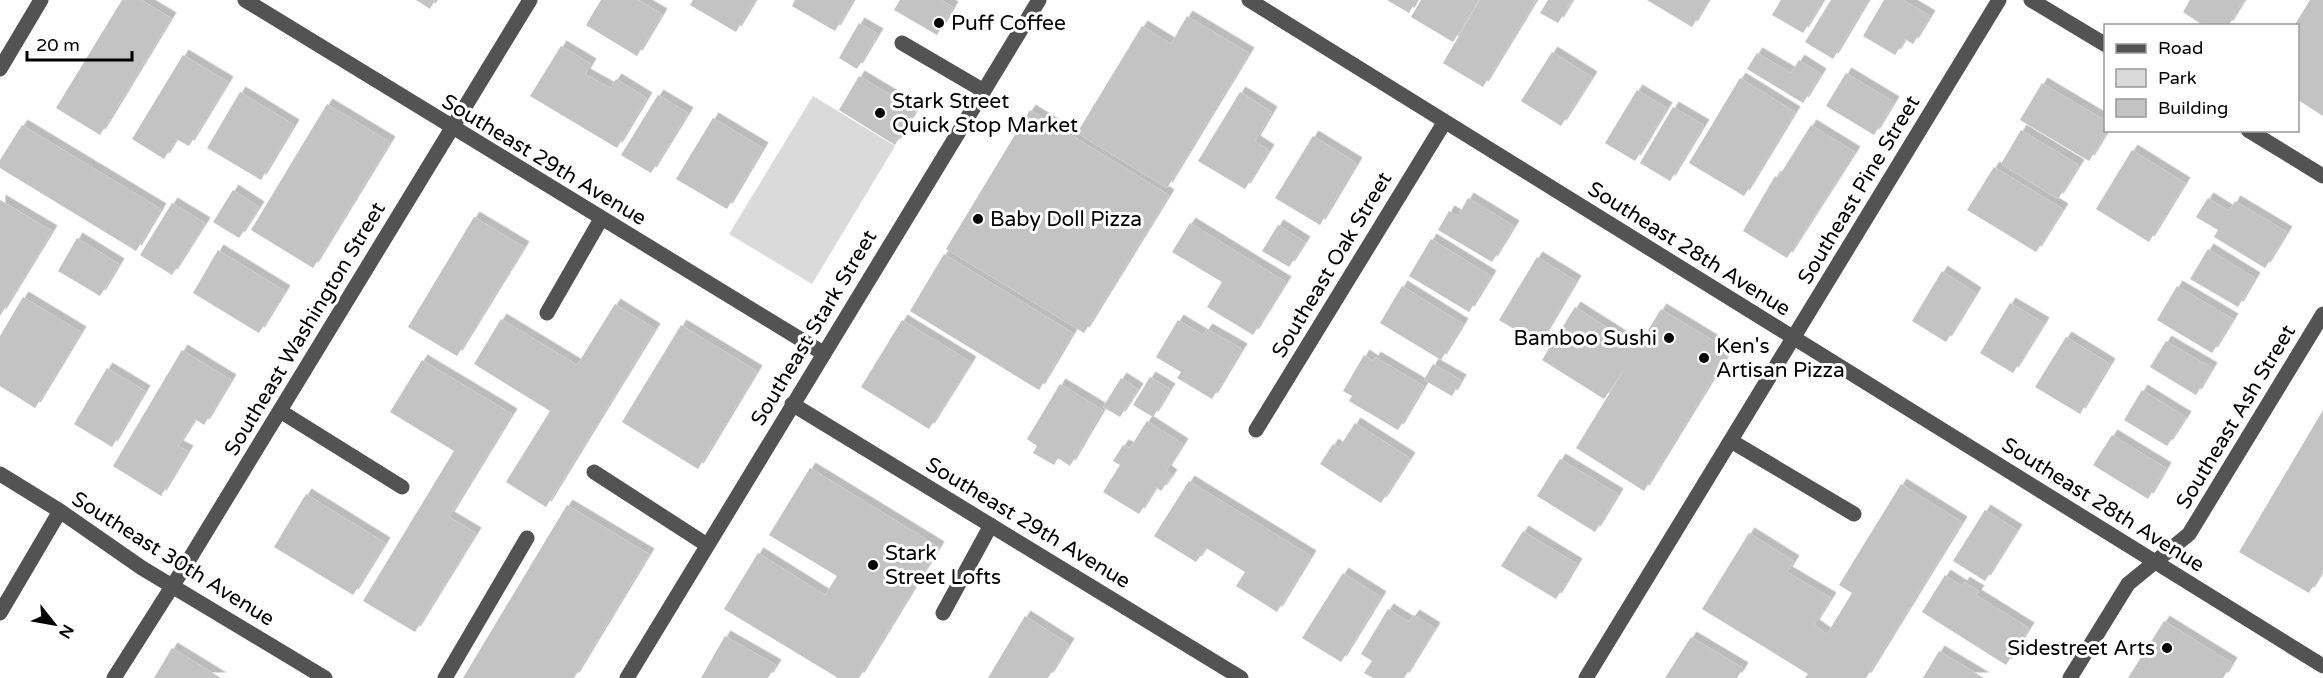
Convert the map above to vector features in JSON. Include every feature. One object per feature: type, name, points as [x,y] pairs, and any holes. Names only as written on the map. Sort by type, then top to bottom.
[{"type":"street","points":[[0,69],[41,0]]},
{"type":"street","name":"Southeast 29th Avenue","points":[[245,0],[823,353]]},
{"type":"street","name":"Southeast Washington Street","points":[[114,678],[280,411],[530,0]]},
{"type":"street","name":"Southeast Stark Street","points":[[627,678],[1039,0]]},
{"type":"street","name":"Southeast 28th Avenue","points":[[1249,0],[2323,666]]},
{"type":"street","name":"Southeast Pine Street","points":[[1586,678],[1999,0]]},
{"type":"street","points":[[2031,0],[2104,44]]},
{"type":"street","points":[[902,43],[984,91]]},
{"type":"street","name":"Southeast Oak Street","points":[[1256,430],[1444,123]]},
{"type":"street","points":[[2251,132],[2323,176]]},
{"type":"street","points":[[547,313],[601,219]]},
{"type":"street","name":"Southeast Ash Street","points":[[2070,678],[2128,584],[2189,534],[2323,314]]},
{"type":"street","name":"Southeast 29th Avenue","points":[[792,404],[1241,678]]},
{"type":"street","points":[[280,411],[402,487]]},
{"type":"street","points":[[1731,441],[1854,514]]},
{"type":"street","points":[[594,472],[707,545]]},
{"type":"street","name":"Southeast 30th Avenue","points":[[0,474],[60,511],[142,568],[325,678]]},
{"type":"street","points":[[0,613],[60,511]]},
{"type":"street","points":[[943,613],[991,525]]},
{"type":"street","points":[[445,678],[527,538]]},
{"type":"green space","points":[[813,96],[895,146],[812,284],[729,234]]},
{"type":"building","points":[[122,0],[141,0],[171,18],[100,135],[56,108]]},
{"type":"building","points":[[416,0],[435,0],[430,9]]},
{"type":"building","points":[[601,0],[638,0],[662,14],[637,56],[586,25]]},
{"type":"building","points":[[693,0],[755,0],[736,32],[690,5]]},
{"type":"building","points":[[795,0],[853,0],[835,31],[792,6]]},
{"type":"building","points":[[900,0],[941,0],[953,7],[937,35],[894,10]]},
{"type":"building","points":[[1387,0],[1416,0],[1409,13]]},
{"type":"building","points":[[1421,0],[1479,0],[1453,42],[1411,17]]},
{"type":"building","points":[[1480,0],[1536,0],[1483,87],[1443,63]]},
{"type":"building","points":[[1548,0],[1572,0],[1558,23],[1540,13]]},
{"type":"building","points":[[1647,0],[1708,0],[1692,27]]},
{"type":"building","points":[[1781,0],[1823,0],[1803,33],[1772,15]]},
{"type":"building","points":[[1831,0],[1868,0],[1833,59],[1805,42]]},
{"type":"building","points":[[1884,0],[1903,0],[1930,16],[1913,44],[1905,39],[1895,55],[1863,36]]},
{"type":"building","points":[[2190,0],[2244,0],[2229,24],[2201,24],[2183,12]]},
{"type":"building","points":[[2310,0],[2323,0],[2323,116],[2299,101],[2299,24],[2295,24]]},
{"type":"building","points":[[1187,16],[1249,53],[1167,188],[1077,133],[1142,26],[1171,44]]},
{"type":"building","points":[[859,23],[878,34],[857,69],[839,58]]},
{"type":"building","points":[[561,46],[591,64],[585,74],[610,88],[616,79],[647,98],[617,148],[530,96]]},
{"type":"building","points":[[1552,52],[1592,77],[1561,126],[1521,101]]},
{"type":"building","points":[[1757,53],[1791,73],[1799,60],[1821,74],[1803,103],[1747,69]]},
{"type":"building","points":[[183,55],[228,82],[189,146],[176,139],[164,159],[132,139]]},
{"type":"building","points":[[1846,73],[1894,102],[1874,135],[1826,106]]},
{"type":"building","points":[[859,76],[916,110],[895,145],[839,110]]},
{"type":"building","points":[[1740,78],[1795,112],[1744,196],[1689,163]]},
{"type":"building","points":[[2042,83],[2104,120],[2104,132],[2107,132],[2089,161],[2020,120]]},
{"type":"building","points":[[1637,90],[1667,108],[1635,161],[1605,143]]},
{"type":"building","points":[[240,92],[294,125],[261,180],[207,148]]},
{"type":"building","points":[[1240,92],[1272,112],[1255,141],[1269,150],[1245,189],[1198,161]]},
{"type":"building","points":[[658,95],[688,113],[651,173],[621,155]]},
{"type":"building","points":[[327,104],[390,142],[313,268],[251,230]]},
{"type":"building","points":[[1673,107],[1704,125],[1670,181],[1640,163]]},
{"type":"building","points":[[1030,110],[1169,195],[1084,333],[946,249]]},
{"type":"building","points":[[713,118],[763,148],[727,209],[676,179]]},
{"type":"building","points":[[22,125],[161,209],[136,251],[0,168],[0,160]]},
{"type":"building","points":[[1811,125],[1855,152],[1787,258],[1743,231],[1775,176],[1778,178]]},
{"type":"building","points":[[2021,130],[2079,165],[2058,199],[2001,164]]},
{"type":"building","points":[[1313,136],[1357,163],[1320,225],[1275,198]]},
{"type":"building","points":[[2132,150],[2185,183],[2149,242],[2096,209]]},
{"type":"building","points":[[1994,167],[2063,209],[2036,252],[1967,210]]},
{"type":"building","points":[[233,190],[259,207],[239,238],[213,222]]},
{"type":"building","points":[[1468,198],[1514,226],[1492,262],[1438,230],[1449,211],[1458,216]]},
{"type":"building","points":[[2208,198],[2229,211],[2235,201],[2287,232],[2265,268],[2214,237],[2218,230],[2196,217]]},
{"type":"building","points":[[0,200],[52,231],[0,316]]},
{"type":"building","points":[[172,203],[205,223],[172,275],[140,255]]},
{"type":"building","points":[[474,217],[524,247],[457,356],[408,327]]},
{"type":"building","points":[[1190,223],[1286,282],[1253,335],[1207,307],[1222,282],[1172,252]]},
{"type":"building","points":[[1278,225],[1305,242],[1289,267],[1262,251]]},
{"type":"building","points":[[77,238],[119,264],[100,296],[58,271]]},
{"type":"building","points":[[1431,239],[1491,276],[1469,312],[1409,276]]},
{"type":"building","points":[[2208,249],[2255,278],[2238,307],[2190,279]]},
{"type":"building","points":[[218,250],[285,291],[259,333],[193,293]]},
{"type":"building","points":[[944,254],[1073,333],[1039,390],[910,311]]},
{"type":"building","points":[[1537,257],[1576,281],[1539,344],[1499,320]]},
{"type":"building","points":[[1942,271],[1976,293],[1946,342],[1912,321]]},
{"type":"building","points":[[1402,286],[1463,324],[1441,360],[1380,323]]},
{"type":"building","points":[[2177,286],[2233,319],[2212,353],[2157,320]]},
{"type":"building","points":[[23,297],[81,332],[35,408],[0,386],[0,336]]},
{"type":"building","points":[[2010,303],[2044,323],[2013,373],[1980,353]]},
{"type":"building","points":[[615,304],[655,329],[546,507],[506,482],[550,411],[474,364],[501,319],[577,365]]},
{"type":"building","points":[[1575,307],[1638,347],[1661,309],[1730,351],[1644,491],[1576,448],[1628,363],[1604,399],[1542,360]]},
{"type":"building","points":[[902,320],[971,362],[929,429],[861,387]]},
{"type":"building","points":[[1178,320],[1203,335],[1207,329],[1242,349],[1212,399],[1177,378],[1181,372],[1156,357]]},
{"type":"building","points":[[681,325],[757,371],[698,469],[622,422]]},
{"type":"building","points":[[2066,337],[2110,364],[2080,414],[2035,387]]},
{"type":"building","points":[[2166,341],[2212,368],[2196,395],[2150,367]]},
{"type":"building","points":[[182,350],[231,380],[204,425],[195,419],[178,446],[188,451],[161,496],[113,466]]},
{"type":"building","points":[[1364,355],[1373,361],[1375,357],[1424,386],[1398,430],[1349,401],[1352,396],[1343,391]]},
{"type":"building","points":[[422,360],[512,414],[449,517],[476,533],[415,632],[363,601],[454,451],[390,412]]},
{"type":"building","points":[[1433,364],[1461,380],[1452,396],[1424,380]]},
{"type":"building","points":[[107,368],[145,391],[112,447],[74,424]]},
{"type":"building","points":[[1150,377],[1170,389],[1153,417],[1133,405]]},
{"type":"building","points":[[1121,378],[1138,389],[1120,417],[1103,407]]},
{"type":"building","points":[[1060,384],[1103,410],[1070,466],[1058,458],[1054,465],[1033,453],[1037,446],[1027,439]]},
{"type":"building","points":[[2142,390],[2186,417],[2167,446],[2124,420]]},
{"type":"building","points":[[2323,410],[2323,570],[2309,593],[2239,552]]},
{"type":"building","points":[[1147,421],[1183,444],[1166,471],[1172,475],[1161,491],[1156,487],[1139,514],[1103,492],[1120,465],[1113,461],[1123,445],[1130,448]]},
{"type":"building","points":[[1355,423],[1410,458],[1381,503],[1320,464],[1333,444],[1339,448]]},
{"type":"building","points":[[2112,435],[2166,468],[2148,499],[2093,465]]},
{"type":"building","points":[[1560,459],[1618,494],[1595,532],[1537,496]]},
{"type":"building","name":"Stark Street Lofts","points":[[810,468],[939,547],[859,678],[838,678],[724,609],[758,553],[825,595],[837,576],[769,535]]},
{"type":"building","points":[[1189,481],[1311,556],[1277,612],[1236,586],[1245,572],[1206,548],[1196,562],[1154,536]]},
{"type":"building","points":[[1901,484],[1962,522],[1866,678],[1805,678],[1808,674],[1702,609],[1749,533],[1794,561],[1787,572],[1831,598],[1814,625],[1827,634],[1852,593],[1839,585]]},
{"type":"building","points":[[306,494],[385,543],[353,595],[274,547]]},
{"type":"building","points":[[567,505],[649,554],[574,678],[463,678]]},
{"type":"building","points":[[1985,510],[2017,530],[1985,581],[1953,561]]},
{"type":"building","points":[[1523,531],[1577,564],[1556,599],[1501,566]]},
{"type":"building","points":[[1343,573],[1381,597],[1341,662],[1302,638]]},
{"type":"building","points":[[1945,575],[1962,586],[1964,582],[1979,591],[1976,595],[2029,628],[2006,665],[1922,612]]},
{"type":"building","points":[[1388,609],[1409,622],[1414,615],[1435,628],[1404,678],[1373,678],[1364,673],[1372,661],[1361,654]]},
{"type":"building","points":[[1025,616],[1069,644],[1048,678],[988,678]]},
{"type":"building","points":[[2164,621],[2232,663],[2223,678],[2128,678]]},
{"type":"building","points":[[725,636],[776,665],[768,678],[701,678]]},
{"type":"building","points":[[1691,637],[1743,668],[1737,678],[1665,678]]},
{"type":"building","points":[[172,648],[221,678],[154,678]]},
{"type":"building","points":[[1939,651],[1984,678],[1923,678]]},
{"type":"place","name":"Puff Coffee","points":[[939,23]]},
{"type":"place","name":"Stark Street Quick Stop Market","points":[[880,113]]},
{"type":"place","name":"Baby Doll Pizza","points":[[978,219]]},
{"type":"place","name":"Bamboo Sushi","points":[[1669,338]]},
{"type":"place","name":"Ken's Artisan Pizza","points":[[1704,358]]},
{"type":"place","name":"Stark Street Lofts","points":[[873,565]]},
{"type":"place","name":"Sidestreet Arts","points":[[2167,648]]}]
